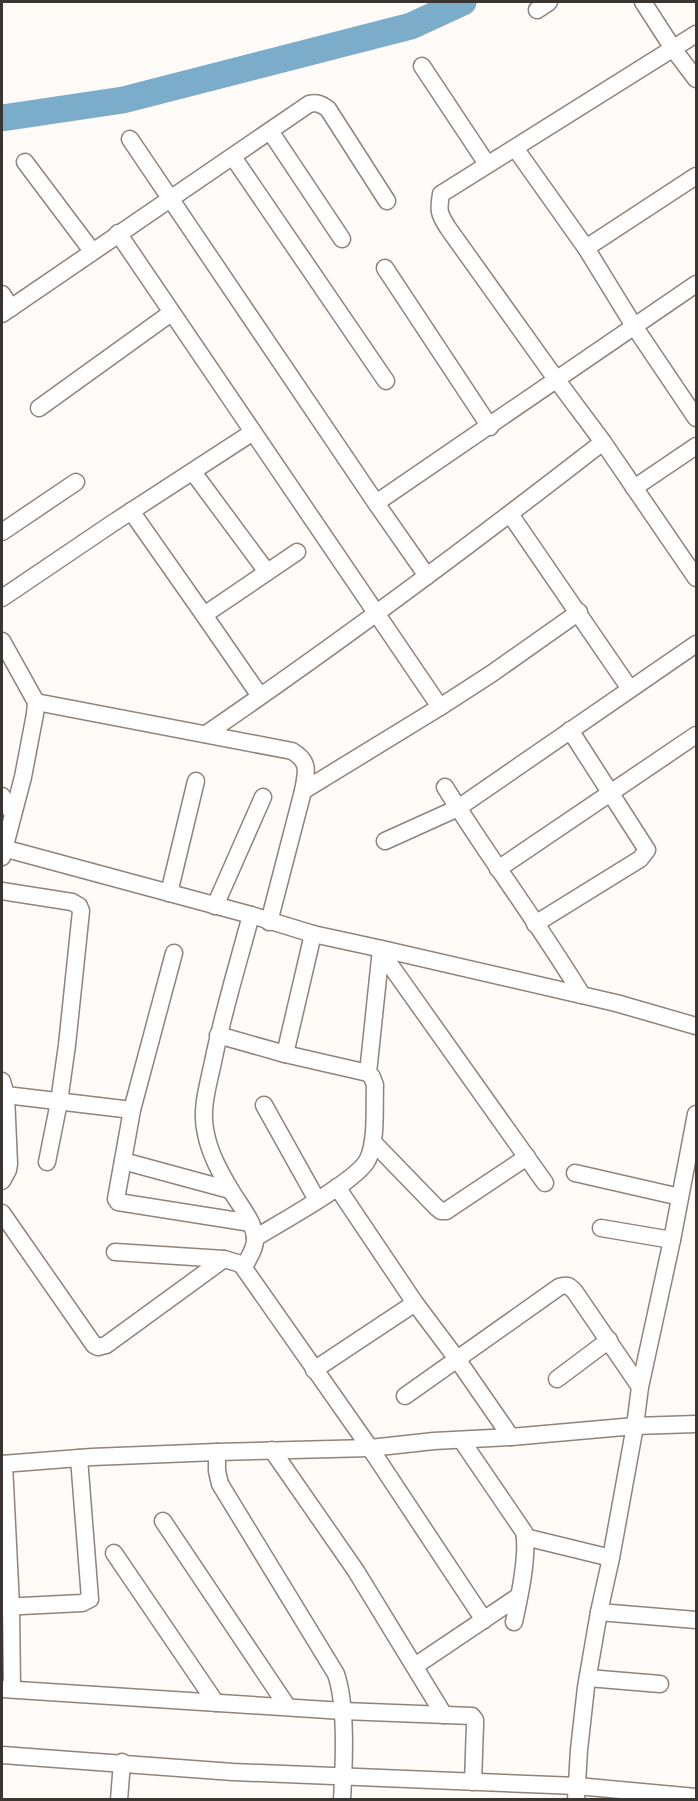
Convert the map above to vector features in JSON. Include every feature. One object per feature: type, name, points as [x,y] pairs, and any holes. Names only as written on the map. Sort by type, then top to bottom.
[{"type":"street","points":[[642,2],[696,79]]},
{"type":"street","points":[[696,34],[674,50],[441,194],[438,208],[440,215],[556,380],[603,442],[696,578]]},
{"type":"street","points":[[422,66],[487,164]]},
{"type":"street","points":[[5,305],[93,251],[309,104],[321,104],[327,108],[387,201]]},
{"type":"street","points":[[270,131],[342,239]]},
{"type":"street","points":[[130,139],[427,576]]},
{"type":"street","points":[[514,148],[586,248],[634,326],[696,418]]},
{"type":"street","points":[[233,157],[386,381]]},
{"type":"street","points":[[25,162],[93,251]]},
{"type":"street","points":[[586,248],[696,176]]},
{"type":"street","points":[[118,233],[440,707]]},
{"type":"street","points":[[385,268],[490,427]]},
{"type":"street","points":[[376,503],[696,284]]},
{"type":"street","points":[[39,408],[171,313]]},
{"type":"street","points":[[2,598],[253,432]]},
{"type":"street","points":[[206,734],[377,614],[603,442]]},
{"type":"street","points":[[634,488],[696,446]]},
{"type":"street","points":[[193,472],[267,572]]},
{"type":"street","points":[[2,532],[76,482]]},
{"type":"street","points":[[131,511],[260,696]]},
{"type":"street","points":[[510,514],[630,689]]},
{"type":"street","points":[[204,615],[297,552]]},
{"type":"street","points":[[303,791],[491,674],[579,612]]},
{"type":"street","points":[[2,641],[36,702],[27,756],[2,853],[169,893],[313,934],[616,1003],[696,1026]]},
{"type":"street","points":[[385,841],[458,808],[696,644]]},
{"type":"street","points":[[36,702],[292,751],[300,756],[307,770],[269,922]]},
{"type":"street","points":[[536,924],[645,855],[647,850],[646,845],[570,730]]},
{"type":"street","points":[[498,869],[696,735]]},
{"type":"street","points":[[169,893],[196,782]]},
{"type":"street","points":[[445,787],[582,995]]},
{"type":"street","points":[[2,796],[13,814]]},
{"type":"street","points":[[215,906],[263,797]]},
{"type":"street","points":[[2,891],[72,903],[79,906],[81,911],[67,1046],[47,1162]]},
{"type":"street","points":[[244,1268],[254,1247],[253,1231],[212,1152],[204,1124],[205,1098],[218,1035],[251,915]]},
{"type":"street","points":[[285,1054],[313,934]]},
{"type":"street","points":[[368,1073],[381,950]]},
{"type":"street","points":[[381,950],[545,1183]]},
{"type":"street","points":[[174,952],[132,1110],[116,1197],[118,1202],[253,1231],[317,1200],[337,1187],[364,1164],[368,1159],[373,1142],[375,1085],[368,1073],[285,1054],[218,1035]]},
{"type":"street","points":[[2,1181],[9,1164],[4,1088],[59,1102],[132,1110]]},
{"type":"street","points":[[264,1105],[317,1200]]},
{"type":"street","points":[[576,1793],[588,1678],[599,1612],[611,1558],[640,1387],[693,1143],[696,1114]]},
{"type":"street","points":[[373,1142],[441,1211],[446,1211],[527,1157]]},
{"type":"street","points":[[123,1161],[230,1190]]},
{"type":"street","points":[[575,1173],[680,1197]]},
{"type":"street","points":[[337,1187],[415,1303],[511,1437]]},
{"type":"street","points":[[2,1213],[94,1345],[98,1347],[106,1345],[224,1259]]},
{"type":"street","points":[[601,1228],[672,1240]]},
{"type":"street","points":[[116,1252],[224,1259],[236,1262],[244,1268],[370,1448],[484,1620]]},
{"type":"street","points":[[405,1396],[559,1287],[566,1285],[575,1292],[640,1387]]},
{"type":"street","points":[[314,1370],[415,1303]]},
{"type":"street","points":[[557,1379],[609,1340]]},
{"type":"street","points":[[473,1782],[475,1720],[472,1716],[342,1711],[7,1689],[3,1464],[79,1458],[370,1448],[635,1426],[696,1424]]},
{"type":"street","points":[[462,1441],[522,1527],[525,1537],[514,1622]]},
{"type":"street","points":[[272,1450],[356,1571],[444,1715]]},
{"type":"street","points":[[217,1452],[220,1484],[332,1665],[341,1687],[342,1800]]},
{"type":"street","points":[[6,1606],[82,1603],[90,1599],[79,1458]]},
{"type":"street","points":[[163,1521],[287,1706]]},
{"type":"street","points":[[525,1537],[611,1558]]},
{"type":"street","points":[[114,1553],[216,1703]]},
{"type":"street","points":[[415,1666],[519,1596]]},
{"type":"street","points":[[599,1612],[696,1620]]},
{"type":"street","points":[[588,1678],[660,1684]]},
{"type":"street","points":[[2,1755],[122,1762],[233,1772],[473,1782],[576,1793],[696,1797]]},
{"type":"street","points":[[119,1800],[122,1762]]},
{"type":"waterway","points":[[2,118],[123,100],[411,26],[463,2]]}]
